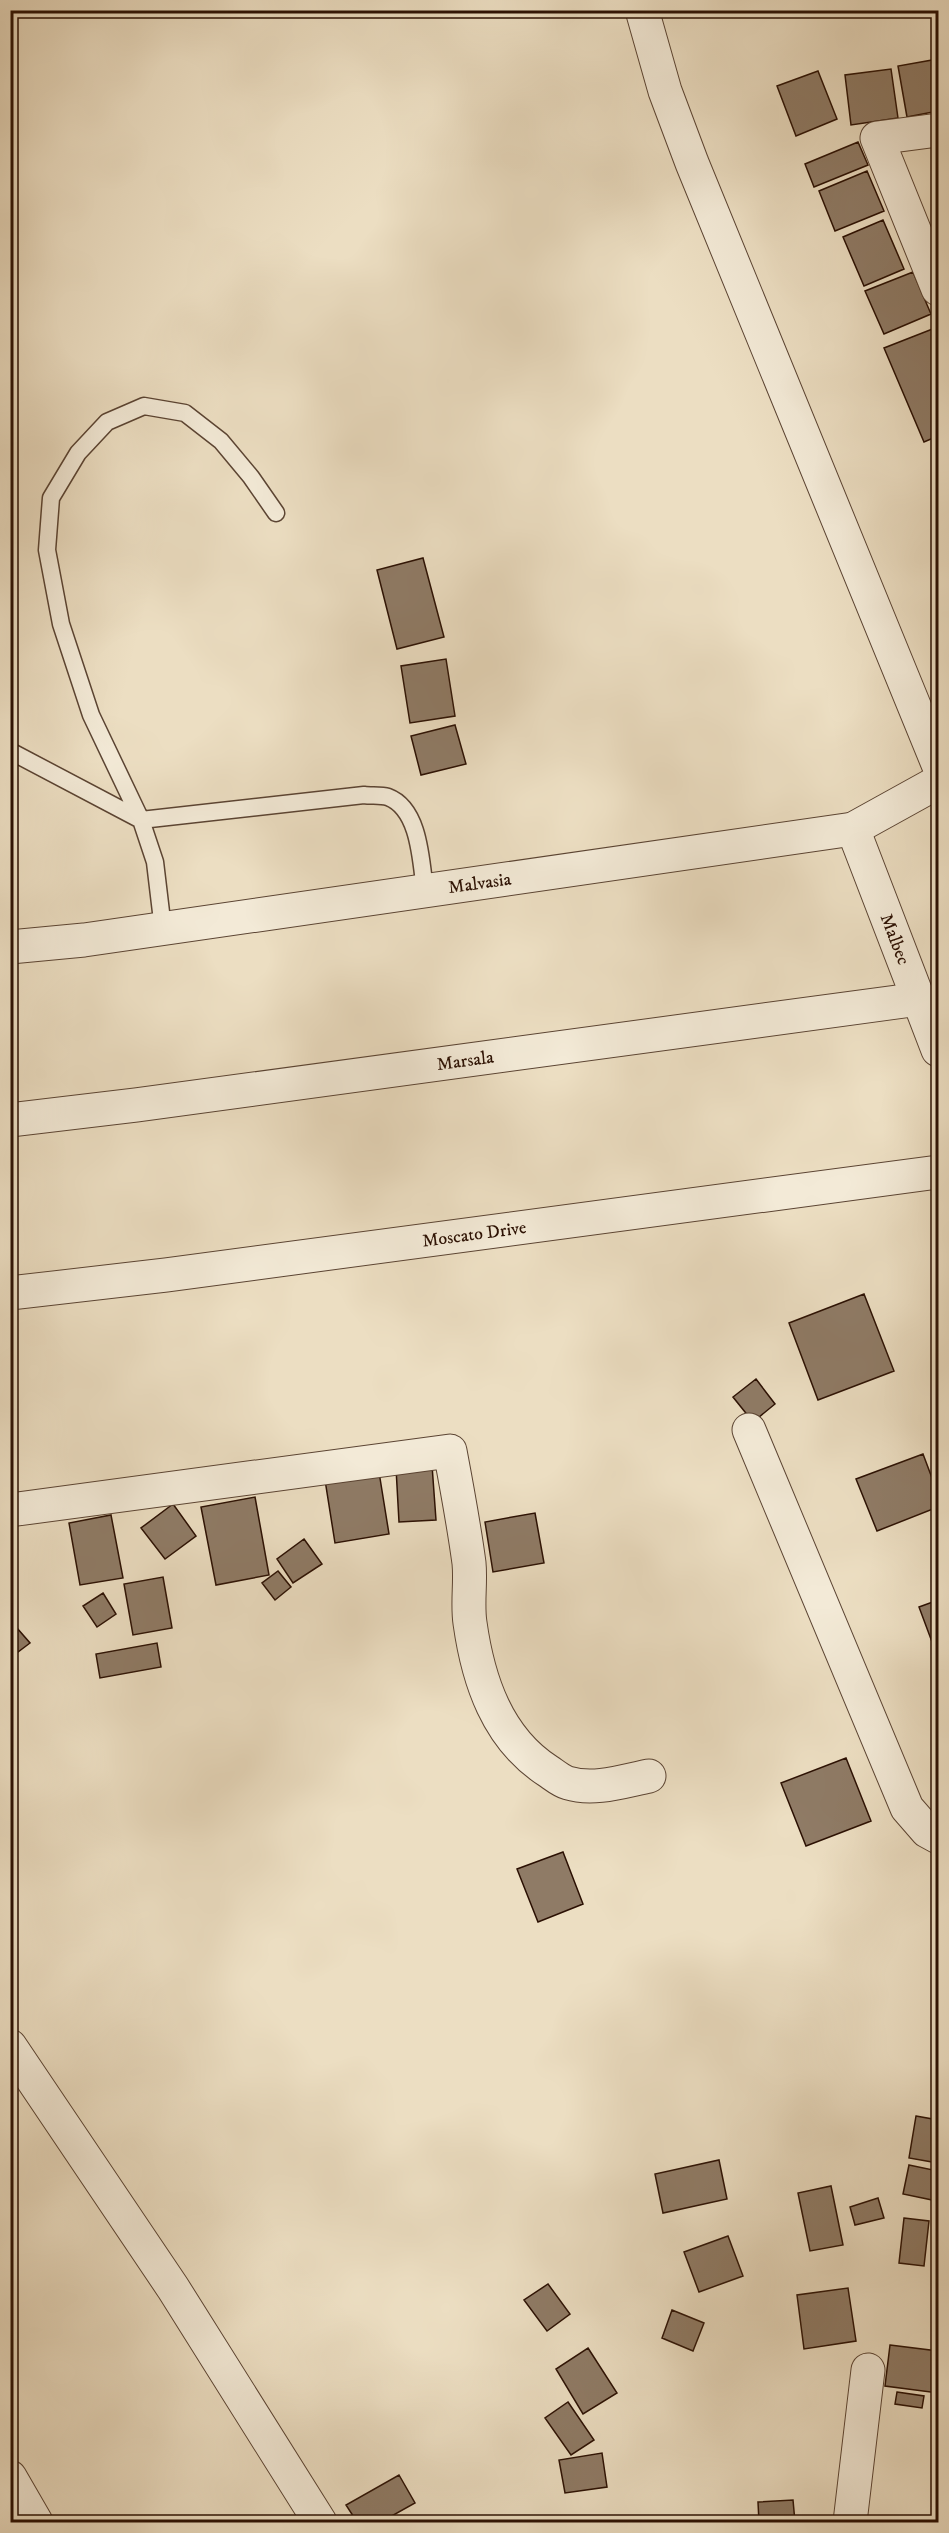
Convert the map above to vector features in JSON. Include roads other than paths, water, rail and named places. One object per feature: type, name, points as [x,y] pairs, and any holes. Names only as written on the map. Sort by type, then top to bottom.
[{"type":"street","points":[[642,10],[645,30],[692,163],[939,764]]},
{"type":"street","points":[[938,284],[877,138],[939,129]]},
{"type":"street","name":"Malvasia","points":[[10,947],[163,929],[854,829],[939,782]]},
{"type":"street","name":"Malbec","points":[[854,829],[939,1050]]},
{"type":"street","name":"Marsala","points":[[10,1120],[136,1106],[919,999]]},
{"type":"street","name":"Moscato Drive","points":[[10,1293],[166,1275],[939,1172]]},
{"type":"street","points":[[749,1430],[907,1808],[927,1831],[939,1837]]},
{"type":"street","points":[[10,1510],[450,1450],[471,1581],[469,1620],[488,1700],[508,1735],[537,1764],[568,1783],[601,1786],[649,1776]]},
{"type":"street","points":[[10,2046],[173,2288],[320,2523]]},
{"type":"street","points":[[850,2523],[868,2370]]},
{"type":"street","points":[[12,2483],[36,2523]]},
{"type":"lane","points":[[163,929],[155,862],[141,820],[91,715],[61,624],[47,550],[51,498],[78,453],[107,422],[144,406],[185,413],[221,441],[251,477],[276,513]]},
{"type":"lane","points":[[10,751],[141,820],[364,795],[389,797],[408,814],[416,834],[425,891]]}]
